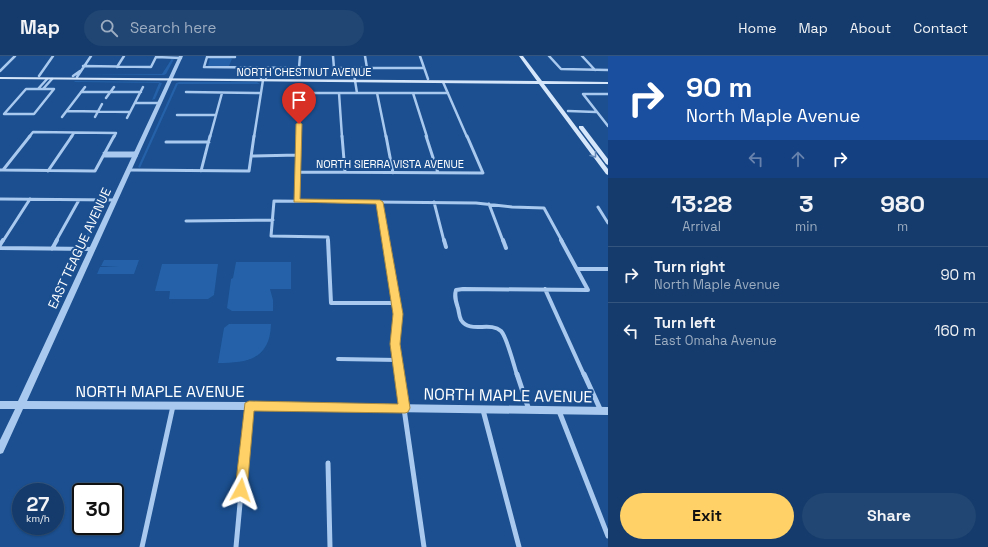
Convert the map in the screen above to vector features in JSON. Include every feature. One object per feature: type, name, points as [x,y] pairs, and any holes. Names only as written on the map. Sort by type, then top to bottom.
[{"type":"main road","points":[[521,56],[566,113],[608,173]]},
{"type":"main road","points":[[526,56],[542,81]]},
{"type":"main road","name":"NORTH CHESTNUT AVENUE","points":[[0,77],[75,76],[171,78]]},
{"type":"main road","points":[[49,79],[75,76]]},
{"type":"main road","name":"NORTH CHESTNUT AVENUE","points":[[0,77],[49,79],[264,77],[443,82],[542,81]]},
{"type":"main road","name":"NORTH CHESTNUT AVENUE","points":[[264,77],[265,79],[455,79],[608,82]]},
{"type":"main road","points":[[443,82],[455,79]]},
{"type":"main road","points":[[566,113],[579,130],[589,138],[608,163]]},
{"type":"street","points":[[0,70],[15,56]]},
{"type":"street","points":[[39,76],[53,56]]},
{"type":"street","points":[[75,76],[81,72],[80,71],[83,66],[91,56]]},
{"type":"street","points":[[117,67],[124,56]]},
{"type":"street","points":[[232,67],[235,57],[208,57],[204,67],[299,68],[300,56]]},
{"type":"street","points":[[333,56],[334,68],[424,68]]},
{"type":"street","points":[[365,56],[367,68]]},
{"type":"street","points":[[420,56],[428,79]]},
{"type":"street","points":[[549,56],[561,69],[608,70]]},
{"type":"street","points":[[582,56],[595,70]]},
{"type":"street","points":[[83,66],[151,67],[156,57],[181,57]]},
{"type":"street","name":"EAST TEAGUE AVENUE","points":[[0,450],[181,57]]},
{"type":"street","points":[[262,68],[264,77]]},
{"type":"street","points":[[129,170],[249,171],[261,93],[267,68]]},
{"type":"street","points":[[353,68],[357,93]]},
{"type":"street","points":[[38,89],[49,79]]},
{"type":"street","points":[[43,89],[49,79]]},
{"type":"street","points":[[297,201],[300,92],[448,93],[443,82]]},
{"type":"street","points":[[41,85],[46,85]]},
{"type":"street","points":[[62,117],[85,86]]},
{"type":"street","points":[[106,98],[114,87]]},
{"type":"street","points":[[127,118],[143,87]]},
{"type":"street","points":[[26,89],[38,89],[54,89],[34,114],[4,114],[26,89]]},
{"type":"street","points":[[81,92],[141,92]]},
{"type":"street","points":[[186,92],[261,93]]},
{"type":"street","points":[[201,171],[222,93]]},
{"type":"street","points":[[339,93],[345,172]]},
{"type":"street","points":[[377,93],[393,173]]},
{"type":"street","points":[[413,93],[438,173]]},
{"type":"street","name":"NORTH SIERRA VISTA AVENUE","points":[[297,172],[483,173],[448,93]]},
{"type":"street","points":[[608,94],[583,94],[608,126]]},
{"type":"street","points":[[136,102],[160,102]]},
{"type":"street","points":[[94,118],[102,104]]},
{"type":"street","points":[[67,111],[130,112]]},
{"type":"street","points":[[566,113],[596,112]]},
{"type":"street","points":[[177,115],[216,115]]},
{"type":"street","points":[[33,132],[116,133],[95,171],[2,170],[33,132]]},
{"type":"street","points":[[48,170],[74,133]]},
{"type":"street","points":[[166,142],[209,142]]},
{"type":"street","points":[[104,154],[136,154]]},
{"type":"street","name":"NORTH SIERRA VISTA AVENUE","points":[[252,156],[298,155]]},
{"type":"street","points":[[0,199],[115,200]]},
{"type":"street","points":[[0,245],[30,199]]},
{"type":"street","points":[[52,249],[79,200]]},
{"type":"street","points":[[396,303],[331,303],[328,237],[272,236],[274,201],[434,202],[544,208],[588,290],[462,289],[456,290],[454,295],[462,321],[465,325],[472,327],[492,326],[499,328],[503,333],[529,410]]},
{"type":"street","points":[[380,202],[398,314],[395,344],[424,547]]},
{"type":"street","points":[[434,202],[446,248]]},
{"type":"street","points":[[488,204],[506,248]]},
{"type":"street","points":[[598,207],[608,223]]},
{"type":"street","points":[[186,221],[273,220]]},
{"type":"street","points":[[0,248],[92,249]]},
{"type":"street","points":[[577,269],[608,269]]},
{"type":"street","points":[[545,289],[605,411]]},
{"type":"street","points":[[338,359],[398,360]]},
{"type":"street","name":"NORTH MAPLE AVENUE","points":[[0,405],[249,406],[605,411]]},
{"type":"street","points":[[142,547],[173,406]]},
{"type":"street","points":[[236,547],[249,406]]},
{"type":"street","points":[[482,410],[520,547]]},
{"type":"street","points":[[559,411],[608,536]]},
{"type":"street","points":[[328,463],[330,547]]},
{"type":"shaded area","points":[[170,58],[174,59],[164,75],[81,75],[162,74],[171,60]]},
{"type":"shaded area","points":[[210,58],[232,59],[229,66],[208,66]]},
{"type":"shaded area","points":[[74,82],[162,83],[155,99],[152,100],[159,83]]},
{"type":"shaded area","points":[[257,82],[260,84],[178,84],[140,168],[138,167],[176,83]]},
{"type":"shaded area","points":[[102,203],[105,205],[86,244],[81,246]]},
{"type":"shaded area","points":[[104,260],[139,260],[134,274],[97,274],[100,267],[119,267],[101,266]]},
{"type":"shaded area","points":[[236,262],[291,262],[291,289],[270,289],[273,300],[273,311],[232,311],[227,308],[231,279],[233,278]]},
{"type":"shaded area","points":[[162,264],[218,264],[214,295],[208,299],[169,299],[170,291],[155,291]]},
{"type":"shaded area","points":[[229,324],[271,324],[270,336],[267,345],[262,352],[248,360],[218,363],[224,328]]},
{"type":"route","points":[[241,490],[249,406],[405,408],[395,344],[398,314],[380,202],[297,201],[299,124]]}]
